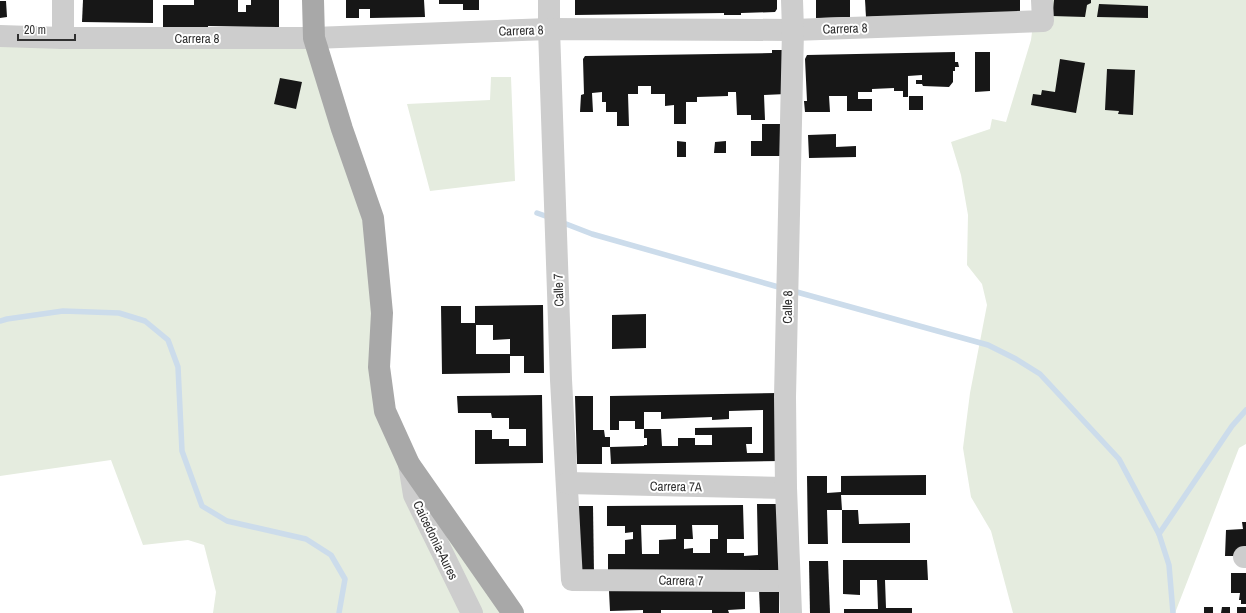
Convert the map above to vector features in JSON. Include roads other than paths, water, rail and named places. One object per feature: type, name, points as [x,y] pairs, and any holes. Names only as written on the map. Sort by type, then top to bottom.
[{"type":"main road","points":[[313,0],[314,38],[342,129],[373,218],[382,313],[379,367],[385,411],[409,464],[513,613]]},
{"type":"street","points":[[63,0],[63,38]]},
{"type":"street","name":"Calle 7","points":[[549,0],[561,380],[572,580]]},
{"type":"street","name":"Calle 8","points":[[790,613],[785,397],[793,30],[792,0]]},
{"type":"street","name":"Carrera 8","points":[[0,36],[63,38],[314,38],[549,29],[793,30],[1042,10]]},
{"type":"street","name":"Caicedonia-Aures","points":[[409,464],[414,495],[472,613]]},
{"type":"street","name":"Carrera 7A","points":[[567,483],[786,488]]},
{"type":"street","name":"Carrera 7","points":[[572,580],[789,581]]},
{"type":"waterway","points":[[537,213],[551,218]]},
{"type":"waterway","points":[[561,222],[592,234],[782,288]]},
{"type":"waterway","points":[[793,291],[988,345],[1016,359],[1040,374],[1119,459],[1159,534],[1169,565],[1173,613]]},
{"type":"waterway","points":[[0,321],[63,311],[119,313],[145,321],[168,340],[178,367],[182,451],[202,506],[227,521],[306,539],[331,555],[345,579],[339,613]]},
{"type":"waterway","points":[[1159,534],[1232,426],[1246,410]]}]
